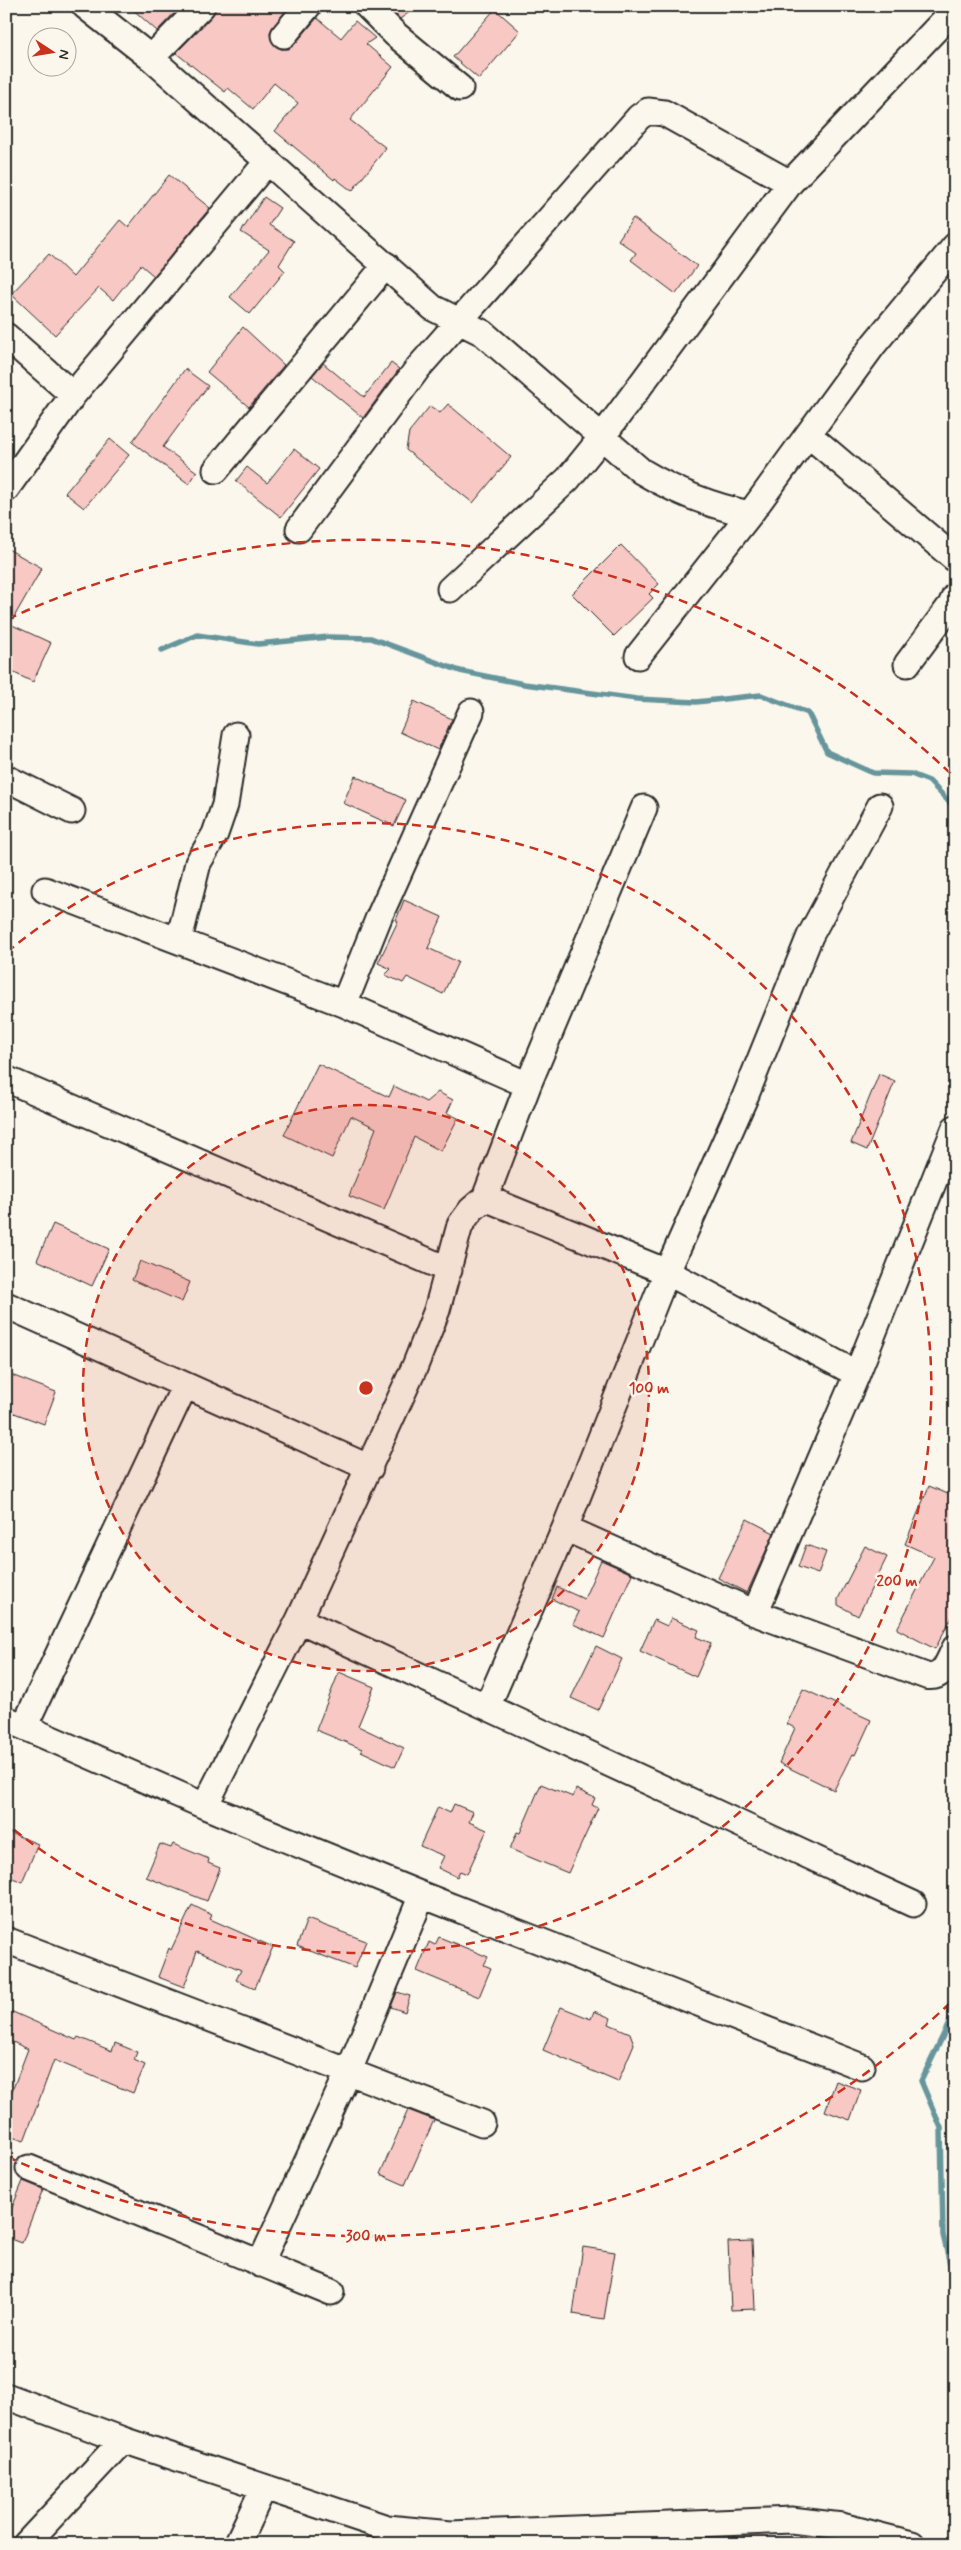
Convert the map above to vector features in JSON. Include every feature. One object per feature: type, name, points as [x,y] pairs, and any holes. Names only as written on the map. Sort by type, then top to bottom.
[{"type":"street","points":[[85,6],[151,58],[433,308],[459,319],[483,333],[641,471],[670,489],[716,507],[750,514]]},
{"type":"street","points":[[151,58],[202,6]]},
{"type":"street","points":[[284,35],[308,6]]},
{"type":"street","points":[[366,6],[395,34],[460,88]]},
{"type":"street","points":[[450,589],[568,479],[602,437],[790,183],[955,9]]},
{"type":"street","points":[[299,530],[418,368],[459,319],[639,117],[648,111],[664,113],[790,183]]},
{"type":"street","points":[[6,489],[73,395],[268,161]]},
{"type":"street","points":[[638,656],[750,514],[874,344],[955,246]]},
{"type":"street","points":[[216,470],[386,265]]},
{"type":"street","points":[[6,336],[73,395]]},
{"type":"street","points":[[809,435],[955,559]]},
{"type":"street","points":[[907,664],[951,605],[955,596]]},
{"type":"street","points":[[344,1004],[379,917],[471,712]]},
{"type":"street","points":[[179,940],[198,863],[215,834],[225,804],[236,735]]},
{"type":"street","points":[[6,778],[72,811]]},
{"type":"street","points":[[487,1707],[565,1528],[667,1272],[745,1097],[810,936],[880,806]]},
{"type":"street","points":[[205,1806],[298,1620],[370,1468],[430,1329],[449,1270],[460,1226],[471,1210],[486,1198],[528,1084],[644,808]]},
{"type":"street","points":[[45,890],[344,1004],[528,1084]]},
{"type":"street","points":[[6,1079],[449,1270]]},
{"type":"street","points":[[756,1613],[857,1374],[955,1128]]},
{"type":"street","points":[[486,1198],[667,1272],[857,1374]]},
{"type":"street","points":[[6,1305],[370,1468]]},
{"type":"street","points":[[185,1385],[15,1723],[205,1806],[422,1895],[862,2067]]},
{"type":"street","points":[[565,1528],[756,1613],[933,1677],[944,1669],[955,1648]]},
{"type":"street","points":[[298,1620],[913,1904]]},
{"type":"street","points":[[260,2264],[348,2073],[422,1895]]},
{"type":"street","points":[[6,1940],[482,2124]]},
{"type":"street","points":[[29,2168],[331,2292]]},
{"type":"street","points":[[6,2396],[123,2440],[414,2538],[451,2534],[791,2520],[842,2526],[912,2544]]},
{"type":"street","points":[[26,2544],[123,2440]]},
{"type":"street","points":[[237,2544],[264,2487]]},
{"type":"building","points":[[129,6],[181,6],[157,31]]},
{"type":"building","points":[[216,6],[289,6],[270,32],[271,40],[281,49],[289,49],[295,44],[317,18],[341,38],[355,21],[375,38],[366,44],[393,67],[350,120],[386,148],[352,191],[335,178],[334,180],[275,131],[298,103],[274,83],[253,109],[228,88],[225,92],[176,53],[212,16]]},
{"type":"building","points":[[388,6],[418,6],[400,19]]},
{"type":"building","points":[[495,9],[520,31],[479,79],[453,57]]},
{"type":"building","points":[[169,175],[210,208],[154,276],[141,265],[113,300],[99,288],[55,335],[11,294],[49,254],[73,277],[120,220],[128,227]]},
{"type":"building","points":[[264,197],[280,208],[269,225],[294,241],[279,265],[285,271],[250,314],[230,297],[269,250],[241,232]]},
{"type":"building","points":[[633,218],[697,266],[676,294],[631,260],[636,253],[618,240]]},
{"type":"building","points":[[243,327],[284,365],[249,407],[207,372]]},
{"type":"building","points":[[323,363],[364,397],[391,363],[399,369],[363,418],[312,376]]},
{"type":"building","points":[[185,369],[208,386],[163,447],[197,472],[189,484],[132,442]]},
{"type":"building","points":[[448,404],[511,457],[473,503],[406,450],[409,432],[430,406],[440,413]]},
{"type":"building","points":[[110,439],[129,455],[84,508],[65,493]]},
{"type":"building","points":[[294,449],[319,469],[281,517],[236,481],[247,467],[267,483]]},
{"type":"building","points":[[621,545],[659,584],[649,594],[653,598],[614,636],[572,594]]},
{"type":"building","points":[[6,548],[42,568],[10,624],[51,643],[33,682],[6,669]]},
{"type":"building","points":[[414,701],[452,719],[438,750],[400,732]]},
{"type":"building","points":[[355,776],[406,800],[394,826],[343,803]]},
{"type":"building","points":[[404,900],[442,917],[428,948],[458,962],[443,994],[407,977],[403,983],[385,975],[391,969],[378,963],[398,921],[396,920]]},
{"type":"building","points":[[318,1064],[389,1097],[394,1086],[426,1102],[438,1092],[453,1100],[447,1113],[458,1118],[441,1151],[414,1137],[384,1210],[349,1196],[376,1128],[351,1116],[332,1158],[284,1135]]},
{"type":"building","points":[[879,1074],[895,1081],[867,1150],[851,1143]]},
{"type":"building","points":[[53,1224],[109,1249],[92,1286],[37,1260]]},
{"type":"building","points":[[140,1261],[190,1282],[182,1302],[132,1280]]},
{"type":"building","points":[[6,1373],[56,1392],[44,1424],[6,1410]]},
{"type":"building","points":[[929,1486],[955,1497],[955,1611],[935,1649],[897,1629],[934,1557],[905,1544]]},
{"type":"building","points":[[747,1519],[774,1533],[747,1593],[718,1578]]},
{"type":"building","points":[[806,1545],[826,1552],[818,1574],[798,1567]]},
{"type":"building","points":[[865,1546],[887,1557],[858,1616],[838,1605],[838,1599]]},
{"type":"building","points":[[601,1560],[632,1574],[604,1638],[573,1624],[579,1612],[552,1599],[557,1587],[584,1599]]},
{"type":"building","points":[[671,1618],[699,1630],[696,1637],[711,1643],[696,1677],[640,1651],[654,1620],[667,1626]]},
{"type":"building","points":[[596,1646],[622,1659],[598,1710],[571,1698]]},
{"type":"building","points":[[339,1672],[374,1687],[358,1726],[404,1748],[395,1767],[361,1751],[362,1749],[316,1730]]},
{"type":"building","points":[[803,1689],[871,1720],[855,1755],[852,1754],[834,1790],[779,1763],[795,1728],[787,1724]]},
{"type":"building","points":[[541,1784],[573,1797],[576,1789],[595,1798],[592,1805],[598,1808],[568,1873],[510,1849],[517,1832],[520,1833]]},
{"type":"building","points":[[454,1804],[473,1812],[469,1822],[487,1830],[467,1874],[460,1871],[457,1877],[438,1868],[444,1856],[420,1846],[438,1807],[450,1813]]},
{"type":"building","points":[[6,1831],[38,1844],[22,1882],[6,1875]]},
{"type":"building","points":[[160,1844],[171,1848],[173,1844],[209,1859],[208,1863],[220,1868],[207,1901],[146,1877]]},
{"type":"building","points":[[192,1905],[212,1915],[210,1919],[273,1947],[255,1988],[236,1980],[241,1970],[197,1951],[184,1987],[158,1977],[169,1948],[171,1950]]},
{"type":"building","points":[[307,1919],[366,1941],[355,1968],[297,1946]]},
{"type":"building","points":[[439,1937],[488,1957],[484,1965],[491,1968],[479,1997],[417,1971],[429,1942],[435,1945]]},
{"type":"building","points":[[397,1992],[410,1996],[405,2012],[391,2007]]},
{"type":"building","points":[[561,2007],[591,2019],[594,2011],[611,2018],[609,2024],[630,2033],[634,2044],[618,2082],[543,2050]]},
{"type":"building","points":[[6,2009],[76,2040],[78,2037],[112,2051],[115,2043],[137,2052],[134,2060],[145,2065],[133,2093],[54,2060],[24,2141],[6,2135],[6,2107],[28,2049],[6,2039]]},
{"type":"building","points":[[836,2081],[861,2090],[850,2120],[825,2111]]},
{"type":"building","points":[[408,2110],[434,2120],[405,2185],[380,2174]]},
{"type":"building","points":[[23,2181],[43,2189],[22,2243],[6,2237],[6,2222]]},
{"type":"building","points":[[752,2241],[755,2309],[731,2310],[728,2242]]},
{"type":"building","points":[[583,2247],[615,2252],[604,2319],[573,2314]]},
{"type":"waterway","points":[[162,650],[197,635],[258,644],[329,637],[371,638],[460,671],[524,684],[637,699],[696,702],[761,695],[808,713],[827,752],[873,773],[911,774],[929,781],[955,808]]},
{"type":"waterway","points":[[955,2011],[921,2081],[941,2128],[943,2235],[955,2285]]}]
